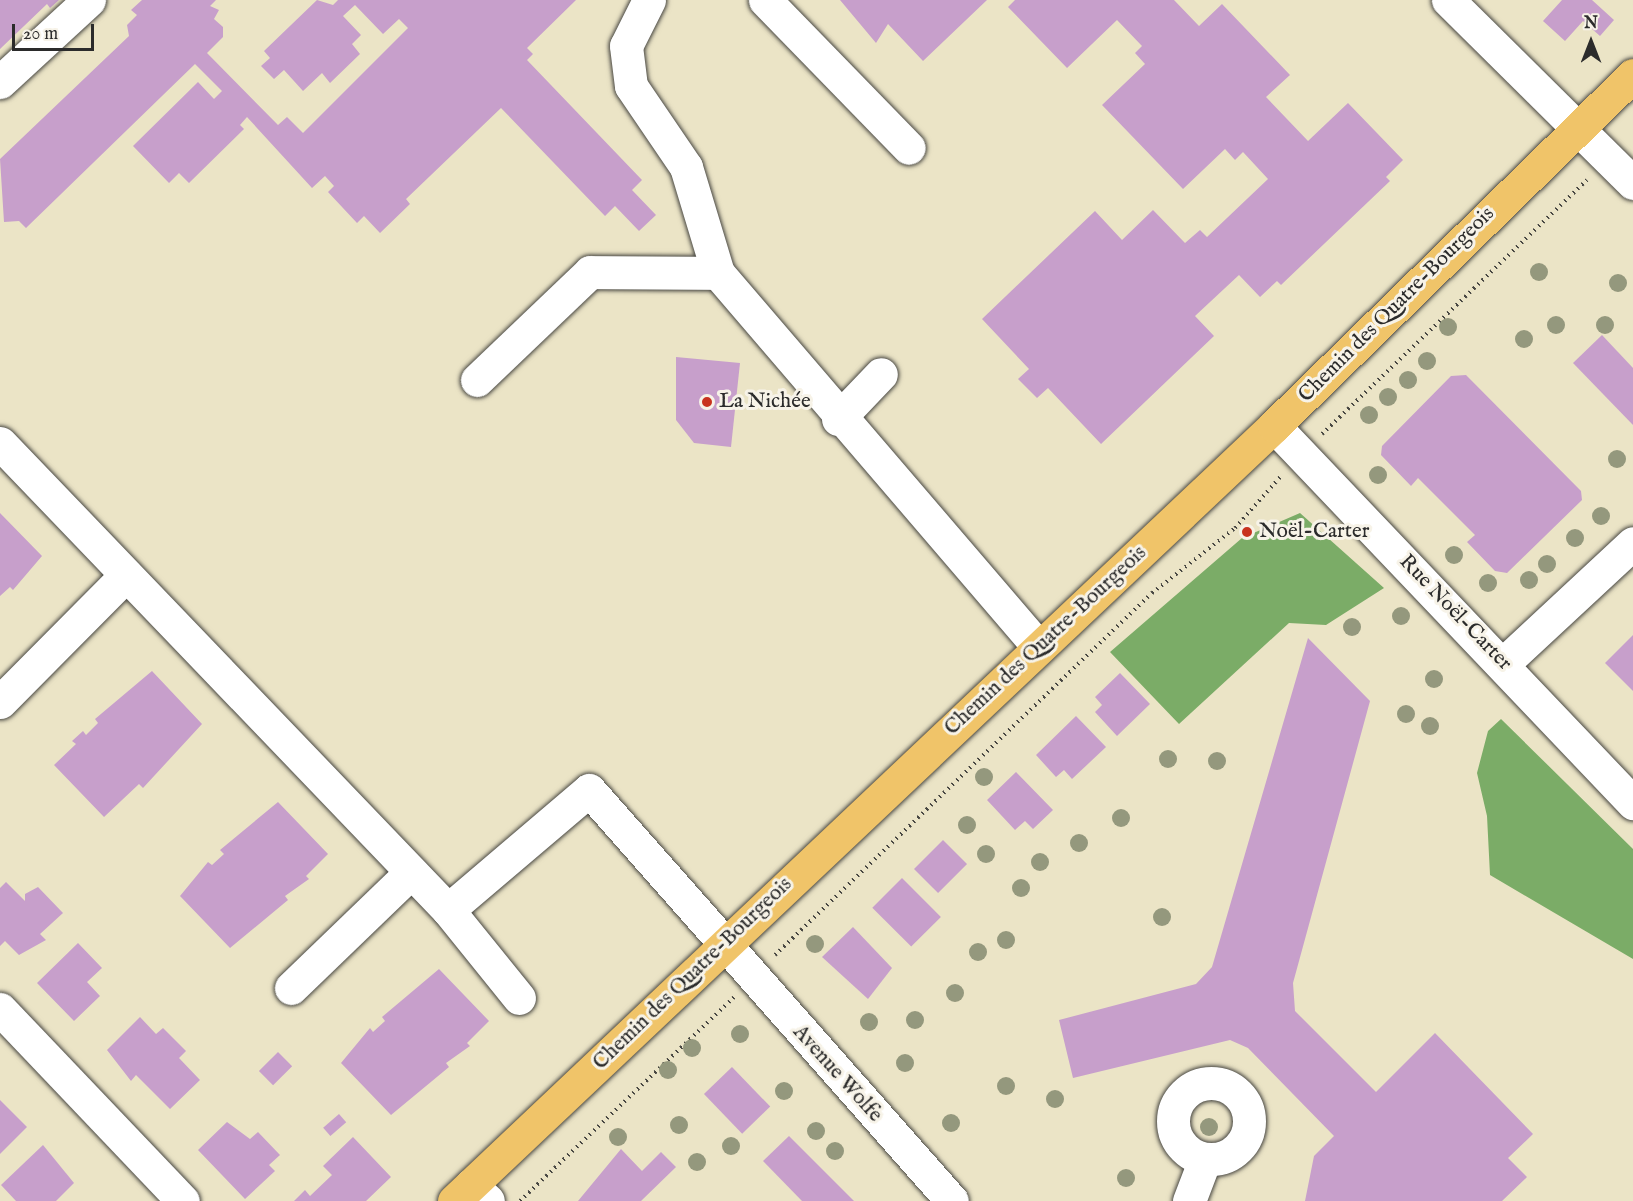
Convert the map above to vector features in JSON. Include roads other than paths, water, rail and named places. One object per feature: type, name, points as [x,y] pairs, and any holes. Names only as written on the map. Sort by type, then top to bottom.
[{"type":"main road","name":"Chemin des Quatre-Bourgeois","points":[[471,1196],[724,944],[1274,426],[1575,129],[1633,75]]},
{"type":"street","points":[[0,82],[89,0]]},
{"type":"street","points":[[649,0],[626,46],[632,86],[686,167],[718,273],[838,419],[1039,647]]},
{"type":"street","points":[[765,0],[909,148]]},
{"type":"street","points":[[1448,0],[1575,129],[1633,183]]},
{"type":"street","points":[[477,380],[590,272],[718,273]]},
{"type":"street","points":[[838,419],[881,374]]},
{"type":"street","name":"Rue Noël-Carter","points":[[1274,426],[1504,663],[1633,803]]},
{"type":"street","points":[[0,443],[448,910],[519,998]]},
{"type":"street","points":[[1504,663],[1633,543]]},
{"type":"street","points":[[0,702],[126,575]]},
{"type":"street","name":"Avenue Wolfe","points":[[448,910],[589,790],[952,1201]]},
{"type":"street","points":[[291,988],[411,872]]},
{"type":"street","points":[[0,1009],[183,1201]]},
{"type":"street","points":[[1189,1201],[1205,1159]]},
{"type":"place","name":"La Nichée","points":[[707,402]]},
{"type":"place","name":"Noël-Carter","points":[[1247,532]]}]
